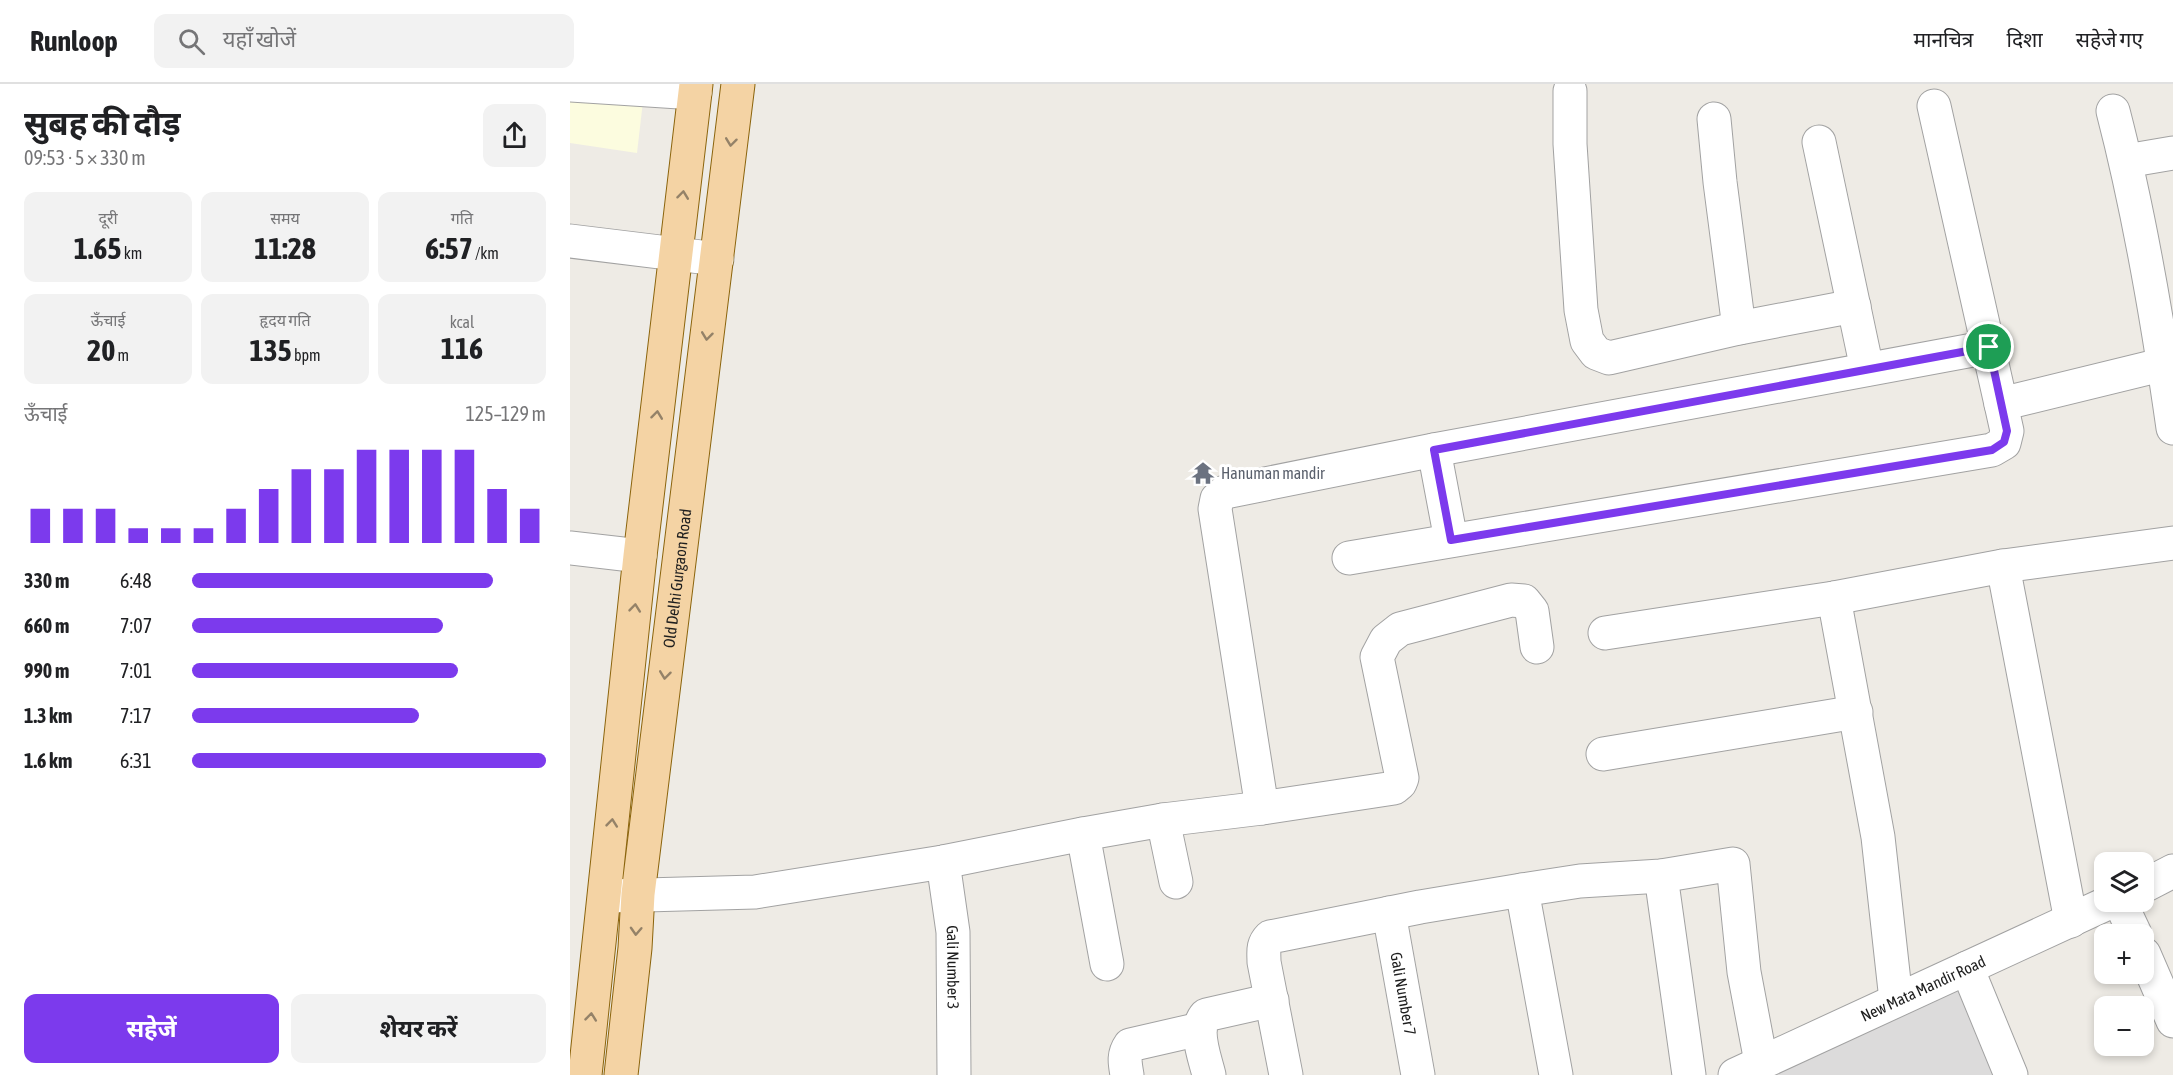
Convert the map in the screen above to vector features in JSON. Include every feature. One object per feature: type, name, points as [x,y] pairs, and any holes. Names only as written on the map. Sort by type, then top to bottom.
[{"type":"main road","name":"Old Delhi Gurgaon Road","points":[[621,1075],[635,948],[638,894],[738,84]]},
{"type":"main road","points":[[585,1075],[640,556],[695,89]]},
{"type":"street","points":[[570,85],[695,89]]},
{"type":"street","points":[[1570,91],[1571,166],[1581,310],[1587,341],[1596,353],[1609,358],[1739,328],[1854,306]]},
{"type":"street","points":[[1349,558],[1992,450],[2004,442],[2007,431],[1934,106]]},
{"type":"street","points":[[2113,111],[2126,161],[2169,363],[2173,428]]},
{"type":"street","points":[[1714,119],[1739,328]]},
{"type":"street","points":[[1820,142],[1867,369]]},
{"type":"street","points":[[2126,161],[2173,153]]},
{"type":"street","points":[[570,241],[717,259]]},
{"type":"street","points":[[1262,808],[1215,510],[1217,499],[1225,492],[1434,450],[1989,347]]},
{"type":"street","points":[[2001,404],[2169,363]]},
{"type":"street","points":[[1434,450],[1451,540]]},
{"type":"street","points":[[1605,633],[1834,598],[2003,566],[2173,543]]},
{"type":"street","points":[[570,548],[640,556]]},
{"type":"street","points":[[2003,566],[2071,921]]},
{"type":"street","points":[[1834,598],[1878,837],[1896,1000]]},
{"type":"street","points":[[604,896],[755,892],[943,862],[1163,820],[1394,788],[1402,778],[1377,657],[1386,640],[1400,628],[1511,600],[1524,602],[1532,611],[1537,647]]},
{"type":"street","points":[[1603,754],[1856,712]]},
{"type":"street","points":[[1163,820],[1176,882]]},
{"type":"street","points":[[1083,834],[1107,964]]},
{"type":"street","name":"Gali Number 3","points":[[943,862],[953,932],[954,1075]]},
{"type":"street","points":[[1286,1075],[1263,948],[1270,937],[1389,913],[1580,880],[1661,876],[1733,864],[1744,972],[1748,1069]]},
{"type":"street","points":[[2154,880],[2173,871]]},
{"type":"street","points":[[1661,876],[1689,1075]]},
{"type":"street","points":[[1522,890],[1556,1075]]},
{"type":"street","name":"New Mata Mandir Road","points":[[1748,1069],[2094,910]]},
{"type":"street","name":"Gali Number 7","points":[[1389,913],[1418,1075]]},
{"type":"street","points":[[1967,968],[2011,1075]]},
{"type":"street","points":[[2154,977],[2173,1021]]},
{"type":"street","points":[[1209,1075],[1200,1029],[1201,1020],[1206,1015],[1272,1000]]},
{"type":"street","points":[[1127,1075],[1124,1062],[1130,1044],[1200,1029]]},
{"type":"shaded area","points":[[570,84],[645,84],[637,153],[570,143]]},
{"type":"shaded area","points":[[1966,974],[2010,1075],[1747,1075]]},
{"type":"place","name":"Hanuman mandir","points":[[1203,473]]},
{"type":"route","points":[[1989,347],[2007,431],[2004,442],[1992,450],[1451,540],[1434,450],[1989,347]]}]
